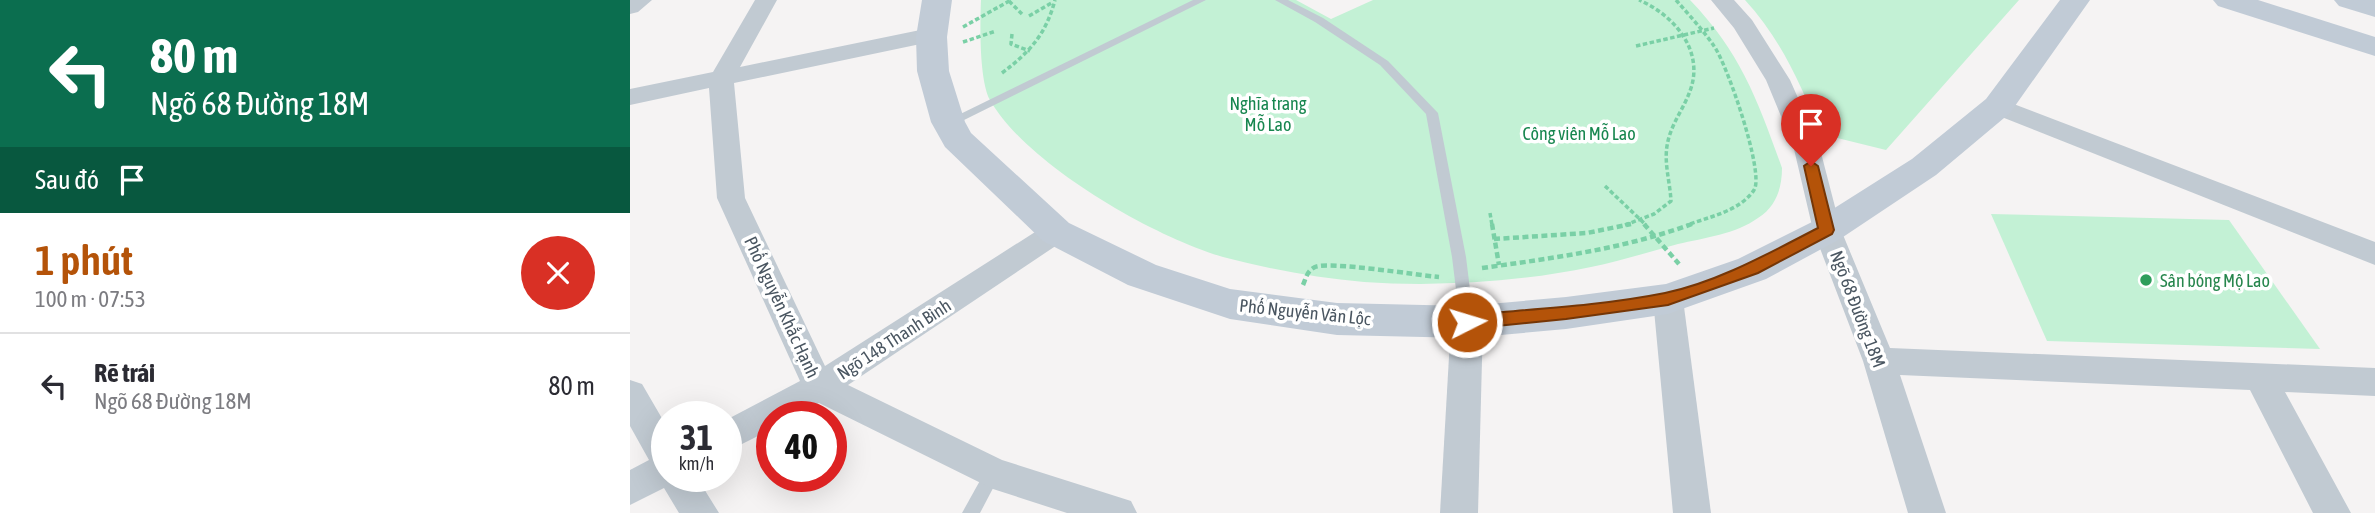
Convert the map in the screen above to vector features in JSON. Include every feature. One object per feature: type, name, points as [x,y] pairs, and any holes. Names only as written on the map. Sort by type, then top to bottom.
[{"type":"street","points":[[630,7],[642,0]]},
{"type":"street","points":[[721,79],[766,0]]},
{"type":"street","name":"Ngõ 68 Đường 18M","points":[[1722,0],[1742,23],[1778,80],[1806,145],[1827,230],[1879,361],[1927,513]]},
{"type":"street","name":"Phố Nguyễn Văn Lộc","points":[[932,26],[940,108],[957,139],[1056,232],[1142,275],[1230,304],[1337,319],[1467,322],[1566,313],[1683,293],[1752,269],[1827,230],[1924,167],[1998,107],[2075,0]]},
{"type":"street","points":[[2228,0],[2375,47]]},
{"type":"street","points":[[2349,0],[2375,8]]},
{"type":"street","points":[[630,97],[721,79],[932,26]]},
{"type":"street","name":"Phố Nguyễn Khắc Hạnh","points":[[721,79],[732,198],[819,387],[993,473],[1118,513]]},
{"type":"street","points":[[1998,107],[2375,254]]},
{"type":"street","name":"Ngõ 148 Thanh Bình","points":[[742,428],[819,387],[1056,232]]},
{"type":"street","points":[[1683,293],[1692,513]]},
{"type":"street","points":[[1459,513],[1467,322]]},
{"type":"street","points":[[1879,361],[2375,382]]},
{"type":"street","points":[[2261,379],[2332,513]]},
{"type":"street","points":[[630,394],[651,431]]},
{"type":"street","points":[[630,489],[651,477]]},
{"type":"street","points":[[686,492],[700,513]]},
{"type":"lane","points":[[948,124],[1201,0]]},
{"type":"lane","points":[[1280,0],[1319,20],[1384,63],[1432,113],[1467,322]]},
{"type":"lane","points":[[971,513],[993,473]]},
{"type":"path","points":[[932,26],[1010,0],[1022,14]]},
{"type":"path","points":[[1494,239],[1619,228],[1663,209],[1671,201],[1667,165],[1668,139],[1694,76],[1689,49],[1682,34],[1666,15],[1639,0]]},
{"type":"path","points":[[1294,312],[1309,271],[1317,266],[1339,264],[1390,273],[1461,274],[1499,265],[1591,253],[1656,237],[1726,211],[1742,202],[1755,189],[1757,176],[1745,124],[1716,48],[1676,0]]},
{"type":"path","points":[[1030,16],[1054,1]]},
{"type":"path","points":[[997,77],[1030,51],[1044,35],[1054,1]]},
{"type":"path","points":[[1636,46],[1742,23]]},
{"type":"path","points":[[1012,34],[1011,44],[1030,51]]},
{"type":"path","points":[[1605,187],[1641,219],[1656,237],[1683,293]]},
{"type":"path","points":[[1490,213],[1499,265]]},
{"type":"green space","points":[[981,0],[1296,0],[1331,19],[1373,0],[1690,0],[1723,39],[1756,99],[1782,168],[1781,183],[1774,203],[1764,214],[1730,232],[1564,272],[1507,280],[1392,283],[1311,275],[1240,261],[1194,247],[1128,215],[1061,173],[1007,124],[986,91],[981,51]]},
{"type":"green space","points":[[1745,0],[2019,0],[1886,150],[1821,134],[1798,80],[1780,47]]},
{"type":"green space","name":"Sân bóng Mộ Lao","points":[[1991,214],[2229,220],[2320,349],[2047,341]]},
{"type":"place","name":"Sân bóng Mộ Lao","points":[[2146,280]]},
{"type":"route","points":[[1467,322],[1566,313],[1668,299],[1752,269],[1827,230],[1811,166]]},
{"type":"park label","name":"Nghĩa trang Mỗ Lao","points":[[1268,113]]},
{"type":"park label","name":"Công viên Mỗ Lao","points":[[1579,133]]}]
